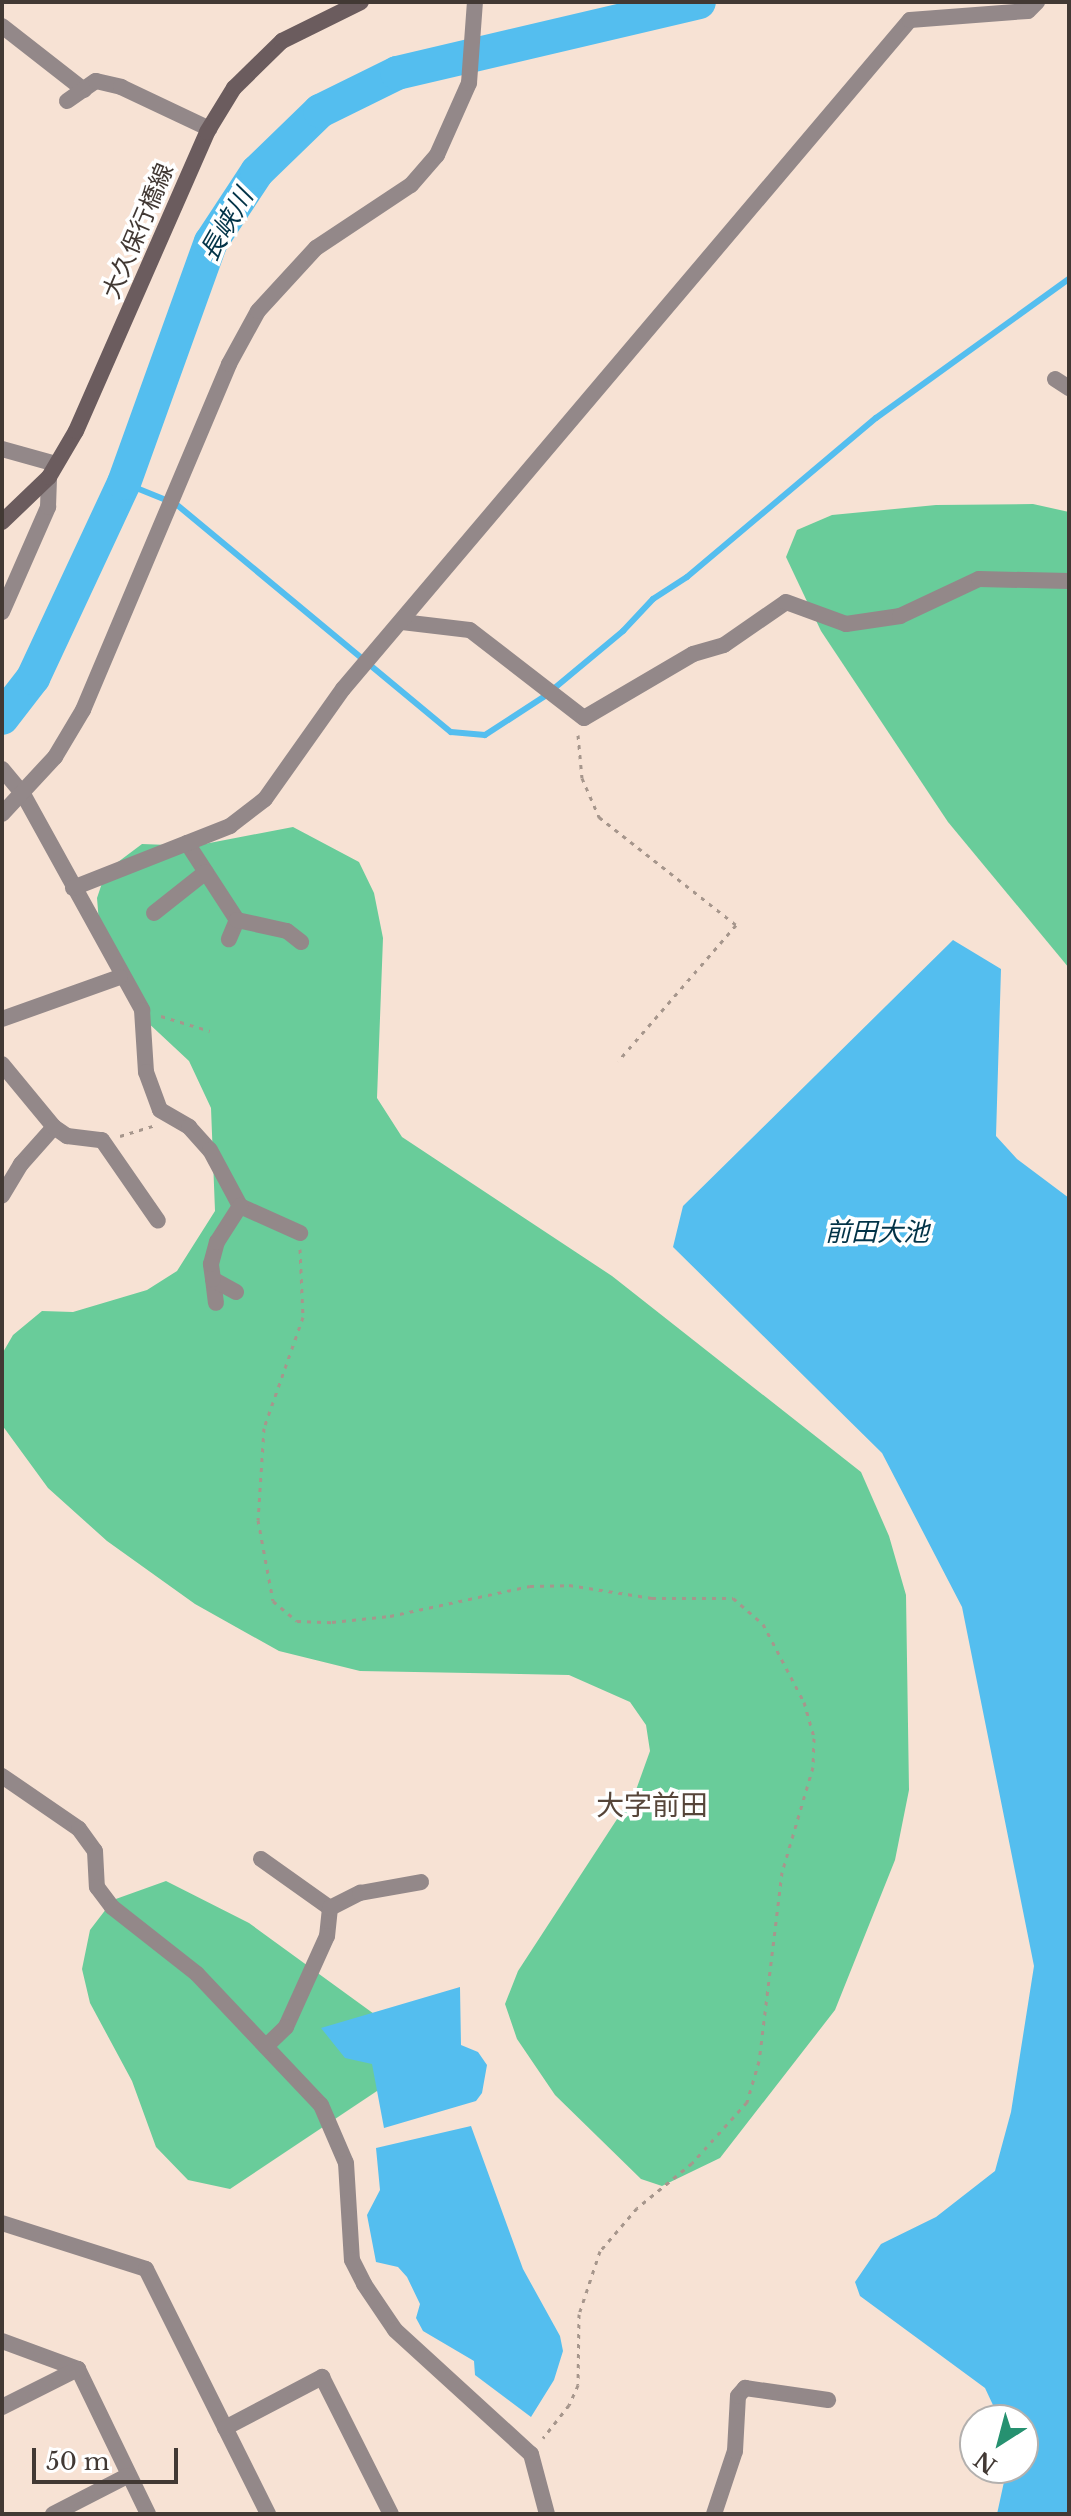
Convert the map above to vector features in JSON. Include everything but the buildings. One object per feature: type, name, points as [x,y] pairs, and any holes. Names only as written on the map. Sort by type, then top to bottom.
[{"type":"main road","name":"大久保行橋線","points":[[2,522],[52,470],[104,373],[210,129],[234,88],[282,41],[329,10],[361,2]]},
{"type":"street","points":[[2,814],[13,781],[83,710],[229,364],[258,311],[316,248],[411,185],[437,155],[469,83],[475,2]]},
{"type":"street","points":[[73,888],[230,826],[265,799],[343,689],[910,20],[1028,11],[1037,2]]},
{"type":"street","points":[[2,26],[84,90]]},
{"type":"street","points":[[67,101],[96,81],[121,87],[210,129]]},
{"type":"street","points":[[2,449],[52,470],[48,507],[2,612]]},
{"type":"street","points":[[402,622],[470,630],[584,718],[693,654],[724,645],[786,602],[846,624],[900,616],[979,579],[1069,581]]},
{"type":"street","points":[[13,781],[120,977],[142,1010],[146,1072],[160,1110],[189,1127],[210,1150],[240,1206],[300,1233]]},
{"type":"street","points":[[187,843],[237,920],[287,931],[301,942]]},
{"type":"street","points":[[154,913],[206,872]]},
{"type":"street","points":[[229,939],[237,920]]},
{"type":"street","points":[[2,1019],[120,977]]},
{"type":"street","points":[[2,1064],[54,1127],[67,1136],[102,1140],[158,1221]]},
{"type":"street","points":[[2,1196],[21,1164],[54,1127]]},
{"type":"street","points":[[216,1303],[213,1279],[217,1242],[240,1206]]},
{"type":"street","points":[[213,1279],[236,1292]]},
{"type":"street","points":[[2,1776],[79,1829],[95,1851],[97,1887],[112,1907],[197,1974],[321,2105],[346,2163],[352,2260],[364,2284],[395,2330],[531,2454],[547,2514]]},
{"type":"street","points":[[261,1859],[330,1908]]},
{"type":"street","points":[[330,1908],[360,1893],[421,1882]]},
{"type":"street","points":[[266,2046],[286,2027],[327,1936],[330,1908]]},
{"type":"street","points":[[2,2223],[146,2269],[268,2514]]},
{"type":"street","points":[[2,2341],[78,2369],[148,2514]]},
{"type":"street","points":[[2,2407],[78,2369]]},
{"type":"street","points":[[225,2428],[322,2377],[391,2514]]},
{"type":"street","points":[[714,2514],[735,2451],[738,2396],[745,2388],[828,2400]]},
{"type":"street","points":[[53,2514],[127,2476]]},
{"type":"path","points":[[576,712],[582,778],[599,817],[654,857],[690,894],[736,925],[618,1061]]},
{"type":"path","points":[[142,1010],[210,1031]]},
{"type":"path","points":[[102,1140],[152,1127],[168,1116]]},
{"type":"path","points":[[300,1233],[303,1317],[264,1428],[258,1520],[273,1601],[297,1621],[332,1622],[390,1616],[530,1586],[569,1585],[652,1598],[733,1598],[763,1624],[804,1702],[814,1738],[813,1767],[782,1872],[759,2061],[747,2102],[692,2163],[637,2208],[600,2251],[579,2314],[578,2385],[569,2405],[531,2454]]},
{"type":"green space","points":[[1033,504],[1069,512],[1069,968],[948,822],[821,631],[786,557],[797,530],[832,515],[936,505]]},
{"type":"green space","points":[[293,827],[359,862],[374,893],[383,938],[377,1098],[402,1137],[612,1276],[861,1472],[889,1536],[906,1595],[909,1790],[895,1860],[835,2010],[720,2158],[662,2186],[641,2179],[555,2095],[517,2039],[505,2004],[518,1971],[636,1790],[650,1751],[646,1725],[630,1702],[569,1675],[360,1671],[279,1651],[195,1604],[107,1541],[48,1488],[2,1425],[2,1354],[13,1335],[42,1311],[73,1312],[147,1290],[177,1271],[215,1211],[211,1108],[189,1061],[144,1019],[100,935],[97,898],[106,871],[142,844],[194,846]]},
{"type":"green space","points":[[166,1881],[249,1923],[381,2019],[401,2075],[230,2189],[188,2180],[156,2147],[132,2081],[90,2003],[82,1969],[90,1930],[113,1900]]},
{"type":"water","name":"前田大池","points":[[953,940],[1001,969],[996,1136],[1017,1159],[1069,1198],[1069,2514],[997,2514],[1004,2484],[1039,2484],[1039,2404],[992,2404],[985,2388],[860,2296],[855,2282],[881,2244],[936,2217],[995,2171],[1011,2112],[1034,1966],[962,1607],[882,1453],[673,1247],[683,1206]]},
{"type":"water","points":[[460,1987],[461,2045],[478,2052],[487,2065],[482,2093],[476,2101],[384,2128],[372,2064],[345,2058],[321,2028]]},
{"type":"water","points":[[471,2126],[523,2269],[560,2336],[563,2351],[554,2380],[531,2417],[475,2375],[474,2361],[423,2331],[416,2318],[420,2304],[407,2277],[398,2267],[376,2262],[367,2215],[380,2190],[376,2148]]},
{"type":"waterway","name":"長峡川","points":[[2,718],[33,678],[124,483],[211,242],[257,172],[320,111],[397,73],[699,2]]},
{"type":"waterway","points":[[124,483],[176,504],[451,732],[485,735],[545,696],[623,631],[653,599],[687,577],[876,418],[1069,279]]},
{"type":"district","name":"大字前田","points":[[652,1806]]}]
